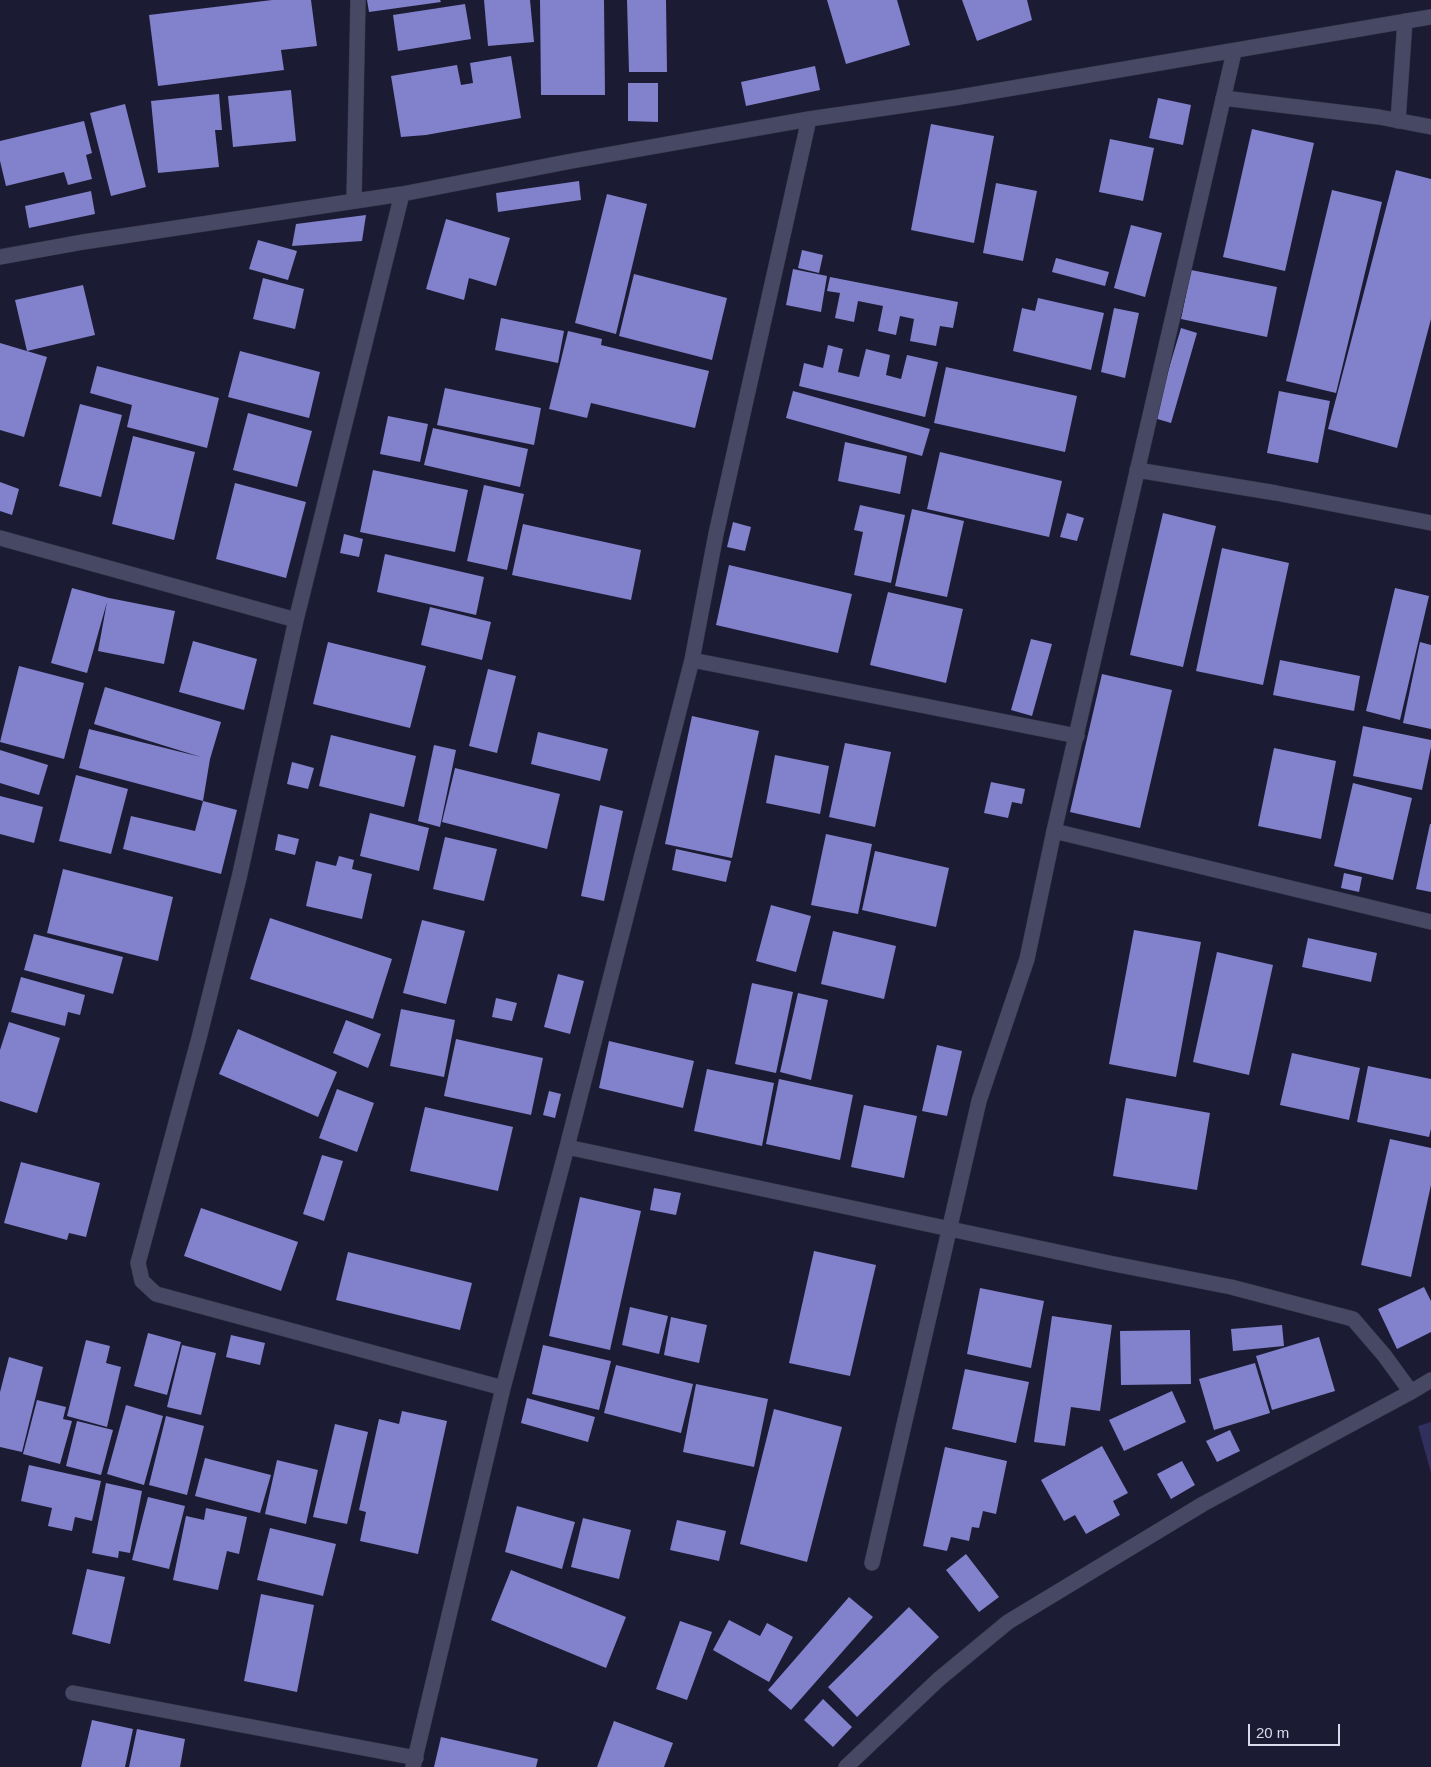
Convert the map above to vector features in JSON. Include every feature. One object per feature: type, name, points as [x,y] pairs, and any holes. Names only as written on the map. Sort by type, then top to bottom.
[{"type":"street","points":[[354,201],[358,0]]},
{"type":"street","points":[[0,257],[83,242],[402,194],[572,161],[809,119],[954,98],[1234,52],[1431,17]]},
{"type":"street","points":[[1398,121],[1405,22]]},
{"type":"street","points":[[872,1563],[980,1101],[1027,959],[1054,831],[1234,52]]},
{"type":"street","points":[[1223,98],[1431,127]]},
{"type":"street","points":[[74,1693],[415,1763],[503,1388],[692,660],[716,534],[809,119]]},
{"type":"street","points":[[402,194],[296,620],[239,878],[199,1038],[138,1262],[142,1281],[156,1294],[503,1388]]},
{"type":"street","points":[[1137,470],[1276,493],[1431,523]]},
{"type":"street","points":[[0,538],[296,620]]},
{"type":"street","points":[[692,660],[1077,736]]},
{"type":"street","points":[[1054,831],[1431,922]]},
{"type":"street","points":[[567,1147],[1109,1263],[1231,1287],[1353,1319],[1384,1355],[1411,1392]]},
{"type":"street","points":[[846,1767],[939,1679],[1008,1622],[1203,1504],[1431,1380]]},
{"type":"shaded area","points":[[1431,1422],[1431,1473],[1418,1426]]},
{"type":"building","points":[[272,0],[311,0],[317,46],[281,50],[284,70],[158,86],[149,15]]},
{"type":"building","points":[[367,0],[440,0],[441,2],[369,12]]},
{"type":"building","points":[[484,0],[530,0],[534,42],[488,46]]},
{"type":"building","points":[[540,0],[604,0],[605,95],[541,95]]},
{"type":"building","points":[[627,0],[666,0],[667,72],[629,72]]},
{"type":"building","points":[[827,0],[897,0],[910,45],[846,64]]},
{"type":"building","points":[[962,0],[1027,0],[1032,20],[977,41]]},
{"type":"building","points":[[465,4],[471,39],[398,51],[393,15]]},
{"type":"building","points":[[511,56],[521,118],[426,135],[401,137],[391,76],[457,65],[461,85],[473,83],[470,63]]},
{"type":"building","points":[[815,66],[820,90],[746,106],[741,82]]},
{"type":"building","points":[[628,83],[658,83],[658,122],[628,121]]},
{"type":"building","points":[[291,90],[296,141],[233,147],[228,96]]},
{"type":"building","points":[[219,94],[222,130],[215,130],[219,167],[158,173],[151,101]]},
{"type":"building","points":[[1158,98],[1191,105],[1183,145],[1149,138]]},
{"type":"building","points":[[125,104],[146,187],[111,196],[90,113]]},
{"type":"building","points":[[84,121],[92,153],[86,155],[92,179],[68,185],[64,172],[6,186],[0,161],[0,141]]},
{"type":"building","points":[[931,124],[994,136],[974,243],[911,230]]},
{"type":"building","points":[[1252,129],[1314,143],[1285,271],[1223,257]]},
{"type":"building","points":[[1110,139],[1154,148],[1143,201],[1099,192]]},
{"type":"building","points":[[1396,170],[1431,179],[1431,319],[1397,448],[1328,429]]},
{"type":"building","points":[[579,181],[581,200],[498,212],[496,193]]},
{"type":"building","points":[[996,183],[1037,191],[1023,261],[983,253]]},
{"type":"building","points":[[1332,190],[1382,202],[1336,393],[1286,381]]},
{"type":"building","points":[[91,191],[95,214],[29,228],[25,206]]},
{"type":"building","points":[[607,194],[647,204],[616,334],[575,323]]},
{"type":"building","points":[[366,215],[362,241],[292,246],[296,224]]},
{"type":"building","points":[[446,219],[510,238],[496,286],[469,278],[464,300],[426,289]]},
{"type":"building","points":[[1131,225],[1162,233],[1145,297],[1114,288]]},
{"type":"building","points":[[258,240],[297,251],[288,280],[249,269]]},
{"type":"building","points":[[802,250],[823,255],[819,273],[798,268]]},
{"type":"building","points":[[1056,258],[1109,272],[1105,286],[1052,272]]},
{"type":"building","points":[[793,269],[827,276],[821,312],[786,305]]},
{"type":"building","points":[[1191,270],[1277,287],[1267,337],[1181,319]]},
{"type":"building","points":[[634,274],[727,298],[712,360],[619,336]]},
{"type":"building","points":[[830,277],[958,302],[953,328],[940,326],[936,346],[910,341],[914,319],[900,316],[896,335],[878,331],[883,306],[858,301],[854,322],[835,318],[840,293],[827,291]]},
{"type":"building","points":[[263,278],[304,289],[295,329],[253,319]]},
{"type":"building","points":[[83,285],[95,335],[27,351],[15,300]]},
{"type":"building","points":[[1038,298],[1104,313],[1091,370],[1013,351],[1022,308],[1035,311]]},
{"type":"building","points":[[1114,308],[1139,313],[1125,378],[1101,372]]},
{"type":"building","points":[[501,318],[564,331],[558,363],[495,350]]},
{"type":"building","points":[[1181,328],[1197,333],[1171,423],[1154,418]]},
{"type":"building","points":[[568,331],[602,339],[601,345],[709,371],[695,428],[591,403],[587,418],[549,409]]},
{"type":"building","points":[[0,343],[47,357],[24,437],[0,430]]},
{"type":"building","points":[[828,345],[843,349],[838,372],[859,377],[866,349],[890,355],[886,375],[901,379],[907,355],[938,362],[925,417],[799,386],[804,363],[823,368]]},
{"type":"building","points":[[240,351],[320,372],[309,418],[228,397]]},
{"type":"building","points":[[97,366],[219,398],[207,448],[127,427],[132,405],[90,393]]},
{"type":"building","points":[[946,367],[1077,396],[1065,452],[934,423]]},
{"type":"building","points":[[445,388],[541,408],[534,445],[437,425]]},
{"type":"building","points":[[793,391],[930,429],[922,456],[786,418]]},
{"type":"building","points":[[1279,391],[1330,401],[1318,463],[1267,453]]},
{"type":"building","points":[[80,404],[122,415],[101,497],[59,486]]},
{"type":"building","points":[[248,413],[312,431],[297,487],[233,470]]},
{"type":"building","points":[[388,416],[428,424],[420,462],[380,454]]},
{"type":"building","points":[[433,428],[528,449],[520,487],[424,465]]},
{"type":"building","points":[[133,436],[195,452],[174,540],[112,524]]},
{"type":"building","points":[[845,442],[907,456],[900,494],[838,481]]},
{"type":"building","points":[[940,452],[1062,481],[1049,537],[927,509]]},
{"type":"building","points":[[373,470],[468,490],[455,552],[360,532]]},
{"type":"building","points":[[0,482],[19,489],[12,515],[0,511]]},
{"type":"building","points":[[235,483],[306,502],[286,578],[216,559]]},
{"type":"building","points":[[484,485],[524,494],[507,570],[467,561]]},
{"type":"building","points":[[860,505],[905,515],[891,583],[854,575],[863,532],[854,530]]},
{"type":"building","points":[[912,509],[964,521],[947,597],[895,586]]},
{"type":"building","points":[[1067,513],[1084,518],[1077,541],[1060,537]]},
{"type":"building","points":[[1163,513],[1216,526],[1183,667],[1130,655]]},
{"type":"building","points":[[733,522],[751,527],[745,551],[727,547]]},
{"type":"building","points":[[523,524],[641,550],[631,600],[512,575]]},
{"type":"building","points":[[344,534],[363,539],[359,557],[340,553]]},
{"type":"building","points":[[1222,548],[1289,563],[1263,685],[1196,671]]},
{"type":"building","points":[[385,554],[484,577],[476,615],[377,592]]},
{"type":"building","points":[[729,565],[852,594],[838,653],[716,625]]},
{"type":"building","points":[[72,588],[109,598],[175,611],[164,664],[98,651],[107,602],[87,673],[51,663]]},
{"type":"building","points":[[1395,588],[1429,596],[1400,720],[1366,711]]},
{"type":"building","points":[[888,592],[963,609],[946,683],[870,665]]},
{"type":"building","points":[[430,607],[491,622],[482,660],[421,645]]},
{"type":"building","points":[[1031,639],[1052,644],[1032,716],[1011,710]]},
{"type":"building","points":[[193,641],[257,659],[244,710],[179,692]]},
{"type":"building","points":[[328,642],[426,666],[410,728],[313,704]]},
{"type":"building","points":[[1420,642],[1431,645],[1431,729],[1403,723]]},
{"type":"building","points":[[1280,660],[1360,676],[1354,711],[1273,695]]},
{"type":"building","points":[[19,666],[84,683],[64,759],[0,742]]},
{"type":"building","points":[[488,669],[516,676],[497,753],[469,746]]},
{"type":"building","points":[[1102,674],[1172,690],[1140,828],[1070,812]]},
{"type":"building","points":[[105,687],[221,722],[210,759],[203,801],[79,768],[89,729],[201,757],[94,724]]},
{"type":"building","points":[[692,716],[759,731],[732,858],[665,844]]},
{"type":"building","points":[[1363,726],[1431,740],[1422,790],[1353,776]]},
{"type":"building","points":[[538,732],[608,749],[600,781],[531,764]]},
{"type":"building","points":[[331,735],[416,756],[404,807],[319,786]]},
{"type":"building","points":[[845,743],[891,752],[875,827],[829,817]]},
{"type":"building","points":[[434,745],[456,750],[440,827],[418,821]]},
{"type":"building","points":[[1274,748],[1336,761],[1321,839],[1258,826]]},
{"type":"building","points":[[0,750],[48,765],[39,795],[0,783]]},
{"type":"building","points":[[775,755],[829,766],[820,814],[766,803]]},
{"type":"building","points":[[292,762],[314,768],[308,789],[287,784]]},
{"type":"building","points":[[455,768],[560,794],[547,849],[442,822]]},
{"type":"building","points":[[76,775],[128,789],[111,854],[59,841]]},
{"type":"building","points":[[991,782],[1025,789],[1022,804],[1012,802],[1008,818],[984,813]]},
{"type":"building","points":[[1353,783],[1412,798],[1393,880],[1334,866]]},
{"type":"building","points":[[0,796],[43,807],[34,843],[0,834]]},
{"type":"building","points":[[203,801],[237,810],[221,874],[123,849],[131,816],[195,831]]},
{"type":"building","points":[[600,805],[623,811],[604,901],[581,896]]},
{"type":"building","points":[[370,813],[429,828],[419,871],[360,856]]},
{"type":"building","points":[[1431,824],[1431,892],[1416,889]]},
{"type":"building","points":[[278,834],[299,839],[295,855],[275,850]]},
{"type":"building","points":[[826,834],[872,844],[858,914],[811,905]]},
{"type":"building","points":[[445,837],[497,849],[484,901],[433,889]]},
{"type":"building","points":[[676,849],[731,861],[726,882],[672,870]]},
{"type":"building","points":[[875,851],[949,868],[936,927],[862,910]]},
{"type":"building","points":[[339,856],[354,860],[352,869],[372,874],[362,919],[306,906],[316,861],[336,866]]},
{"type":"building","points":[[63,869],[173,897],[158,961],[47,933]]},
{"type":"building","points":[[1344,873],[1362,877],[1359,892],[1341,888]]},
{"type":"building","points":[[771,905],[811,916],[796,972],[756,961]]},
{"type":"building","points":[[270,918],[392,959],[373,1019],[250,979]]},
{"type":"building","points":[[422,920],[465,931],[446,1004],[403,993]]},
{"type":"building","points":[[1134,930],[1201,942],[1176,1077],[1109,1064]]},
{"type":"building","points":[[833,931],[896,946],[884,999],[821,984]]},
{"type":"building","points":[[34,934],[123,957],[113,994],[24,970]]},
{"type":"building","points":[[1308,938],[1377,953],[1371,982],[1302,967]]},
{"type":"building","points":[[1217,952],[1273,965],[1249,1075],[1193,1062]]},
{"type":"building","points":[[558,974],[584,981],[570,1034],[544,1027]]},
{"type":"building","points":[[21,977],[85,995],[80,1015],[68,1012],[65,1026],[11,1012]]},
{"type":"building","points":[[752,983],[793,992],[776,1073],[735,1064]]},
{"type":"building","points":[[798,993],[828,1000],[811,1080],[780,1072]]},
{"type":"building","points":[[496,998],[517,1003],[512,1021],[492,1017]]},
{"type":"building","points":[[401,1009],[455,1020],[444,1077],[390,1066]]},
{"type":"building","points":[[346,1020],[381,1034],[368,1068],[333,1053]]},
{"type":"building","points":[[9,1022],[60,1038],[37,1113],[0,1101],[0,1050]]},
{"type":"building","points":[[238,1029],[337,1072],[318,1117],[219,1074]]},
{"type":"building","points":[[456,1039],[543,1058],[531,1115],[444,1096]]},
{"type":"building","points":[[609,1041],[694,1061],[683,1108],[599,1088]]},
{"type":"building","points":[[937,1045],[962,1051],[947,1116],[922,1111]]},
{"type":"building","points":[[1292,1053],[1360,1068],[1349,1120],[1280,1105]]},
{"type":"building","points":[[1368,1066],[1431,1079],[1431,1129],[1429,1137],[1357,1122]]},
{"type":"building","points":[[707,1069],[774,1083],[762,1146],[694,1131]]},
{"type":"building","points":[[779,1079],[853,1095],[840,1160],[766,1144]]},
{"type":"building","points":[[337,1089],[374,1103],[357,1152],[319,1138]]},
{"type":"building","points":[[549,1091],[561,1094],[555,1118],[543,1115]]},
{"type":"building","points":[[1126,1098],[1210,1113],[1197,1190],[1113,1176]]},
{"type":"building","points":[[864,1105],[917,1116],[904,1178],[851,1167]]},
{"type":"building","points":[[425,1107],[513,1127],[498,1191],[410,1171]]},
{"type":"building","points":[[1390,1139],[1431,1148],[1431,1185],[1411,1277],[1361,1265]]},
{"type":"building","points":[[322,1155],[343,1161],[324,1221],[303,1214]]},
{"type":"building","points":[[21,1162],[100,1183],[86,1237],[69,1233],[67,1240],[4,1223]]},
{"type":"building","points":[[654,1188],[681,1193],[676,1215],[650,1210]]},
{"type":"building","points":[[580,1197],[641,1211],[610,1350],[549,1336]]},
{"type":"building","points":[[201,1208],[298,1242],[281,1291],[184,1256]]},
{"type":"building","points":[[814,1251],[876,1265],[850,1376],[789,1363]]},
{"type":"building","points":[[348,1252],[472,1283],[460,1330],[336,1300]]},
{"type":"building","points":[[1424,1287],[1431,1301],[1431,1332],[1397,1349],[1378,1309]]},
{"type":"building","points":[[980,1288],[1044,1301],[1031,1368],[967,1354]]},
{"type":"building","points":[[630,1307],[668,1316],[659,1354],[622,1345]]},
{"type":"building","points":[[1052,1316],[1112,1325],[1100,1411],[1071,1407],[1065,1446],[1034,1442]]},
{"type":"building","points":[[671,1317],[707,1325],[699,1363],[664,1355]]},
{"type":"building","points":[[1282,1325],[1284,1346],[1233,1351],[1231,1329]]},
{"type":"building","points":[[1190,1330],[1191,1384],[1121,1385],[1120,1331]]},
{"type":"building","points":[[148,1333],[181,1342],[167,1395],[134,1386]]},
{"type":"building","points":[[231,1335],[265,1343],[260,1365],[226,1357]]},
{"type":"building","points":[[1319,1337],[1335,1391],[1272,1410],[1256,1356]]},
{"type":"building","points":[[86,1340],[110,1346],[106,1363],[121,1367],[107,1427],[67,1416]]},
{"type":"building","points":[[182,1345],[216,1353],[201,1415],[167,1407]]},
{"type":"building","points":[[543,1345],[611,1361],[599,1410],[532,1394]]},
{"type":"building","points":[[9,1357],[43,1367],[22,1452],[0,1447],[0,1392]]},
{"type":"building","points":[[1255,1363],[1270,1413],[1214,1430],[1199,1379]]},
{"type":"building","points":[[616,1365],[693,1384],[681,1433],[604,1413]]},
{"type":"building","points":[[965,1369],[1029,1382],[1016,1443],[952,1429]]},
{"type":"building","points":[[696,1384],[768,1399],[754,1467],[683,1452]]},
{"type":"building","points":[[1172,1391],[1186,1422],[1124,1451],[1109,1420]]},
{"type":"building","points":[[527,1398],[595,1417],[588,1442],[521,1423]]},
{"type":"building","points":[[37,1400],[66,1407],[63,1419],[72,1421],[60,1464],[23,1454]]},
{"type":"building","points":[[126,1405],[163,1416],[144,1485],[107,1474]]},
{"type":"building","points":[[774,1409],[842,1427],[807,1562],[740,1544]]},
{"type":"building","points":[[402,1411],[447,1421],[418,1554],[360,1541],[366,1512],[359,1510],[379,1419],[399,1424]]},
{"type":"building","points":[[166,1416],[204,1426],[187,1495],[149,1485]]},
{"type":"building","points":[[77,1421],[113,1430],[101,1475],[66,1466]]},
{"type":"building","points":[[335,1424],[368,1432],[347,1524],[313,1517]]},
{"type":"building","points":[[1230,1430],[1240,1451],[1217,1462],[1206,1441]]},
{"type":"building","points":[[1102,1446],[1128,1493],[1113,1501],[1120,1515],[1086,1534],[1075,1515],[1064,1521],[1041,1480]]},
{"type":"building","points":[[945,1447],[1007,1461],[996,1514],[983,1511],[979,1528],[972,1527],[969,1541],[951,1537],[947,1551],[923,1546]]},
{"type":"building","points":[[205,1458],[271,1475],[260,1513],[195,1496]]},
{"type":"building","points":[[277,1460],[318,1470],[306,1524],[265,1514]]},
{"type":"building","points":[[1182,1461],[1195,1485],[1171,1499],[1157,1474]]},
{"type":"building","points":[[29,1465],[101,1481],[92,1521],[75,1517],[72,1531],[48,1526],[52,1508],[21,1501]]},
{"type":"building","points":[[106,1483],[142,1491],[130,1553],[119,1551],[118,1558],[92,1553]]},
{"type":"building","points":[[148,1497],[185,1506],[169,1569],[132,1560]]},
{"type":"building","points":[[517,1506],[575,1522],[562,1569],[505,1552]]},
{"type":"building","points":[[206,1508],[247,1517],[239,1554],[227,1551],[218,1590],[173,1580],[186,1516],[204,1520]]},
{"type":"building","points":[[583,1518],[631,1530],[619,1579],[571,1567]]},
{"type":"building","points":[[677,1520],[726,1531],[719,1561],[670,1550]]},
{"type":"building","points":[[270,1528],[336,1544],[323,1596],[257,1580]]},
{"type":"building","points":[[966,1554],[999,1597],[979,1612],[946,1570]]},
{"type":"building","points":[[87,1569],[125,1577],[110,1644],[72,1634]]},
{"type":"building","points":[[511,1570],[626,1617],[606,1668],[491,1620]]},
{"type":"building","points":[[261,1594],[314,1605],[297,1692],[244,1681]]},
{"type":"building","points":[[849,1597],[873,1617],[791,1710],[768,1690]]},
{"type":"building","points":[[909,1607],[939,1637],[857,1717],[828,1687]]},
{"type":"building","points":[[729,1620],[760,1636],[767,1623],[793,1637],[769,1682],[713,1650]]},
{"type":"building","points":[[680,1621],[712,1632],[687,1700],[656,1689]]},
{"type":"building","points":[[823,1699],[852,1727],[833,1747],[804,1720]]},
{"type":"building","points":[[92,1720],[133,1729],[125,1767],[81,1767]]},
{"type":"building","points":[[614,1721],[673,1743],[664,1767],[597,1767]]},
{"type":"building","points":[[137,1729],[185,1739],[180,1767],[129,1767]]},
{"type":"building","points":[[441,1737],[538,1759],[536,1767],[434,1767]]}]
